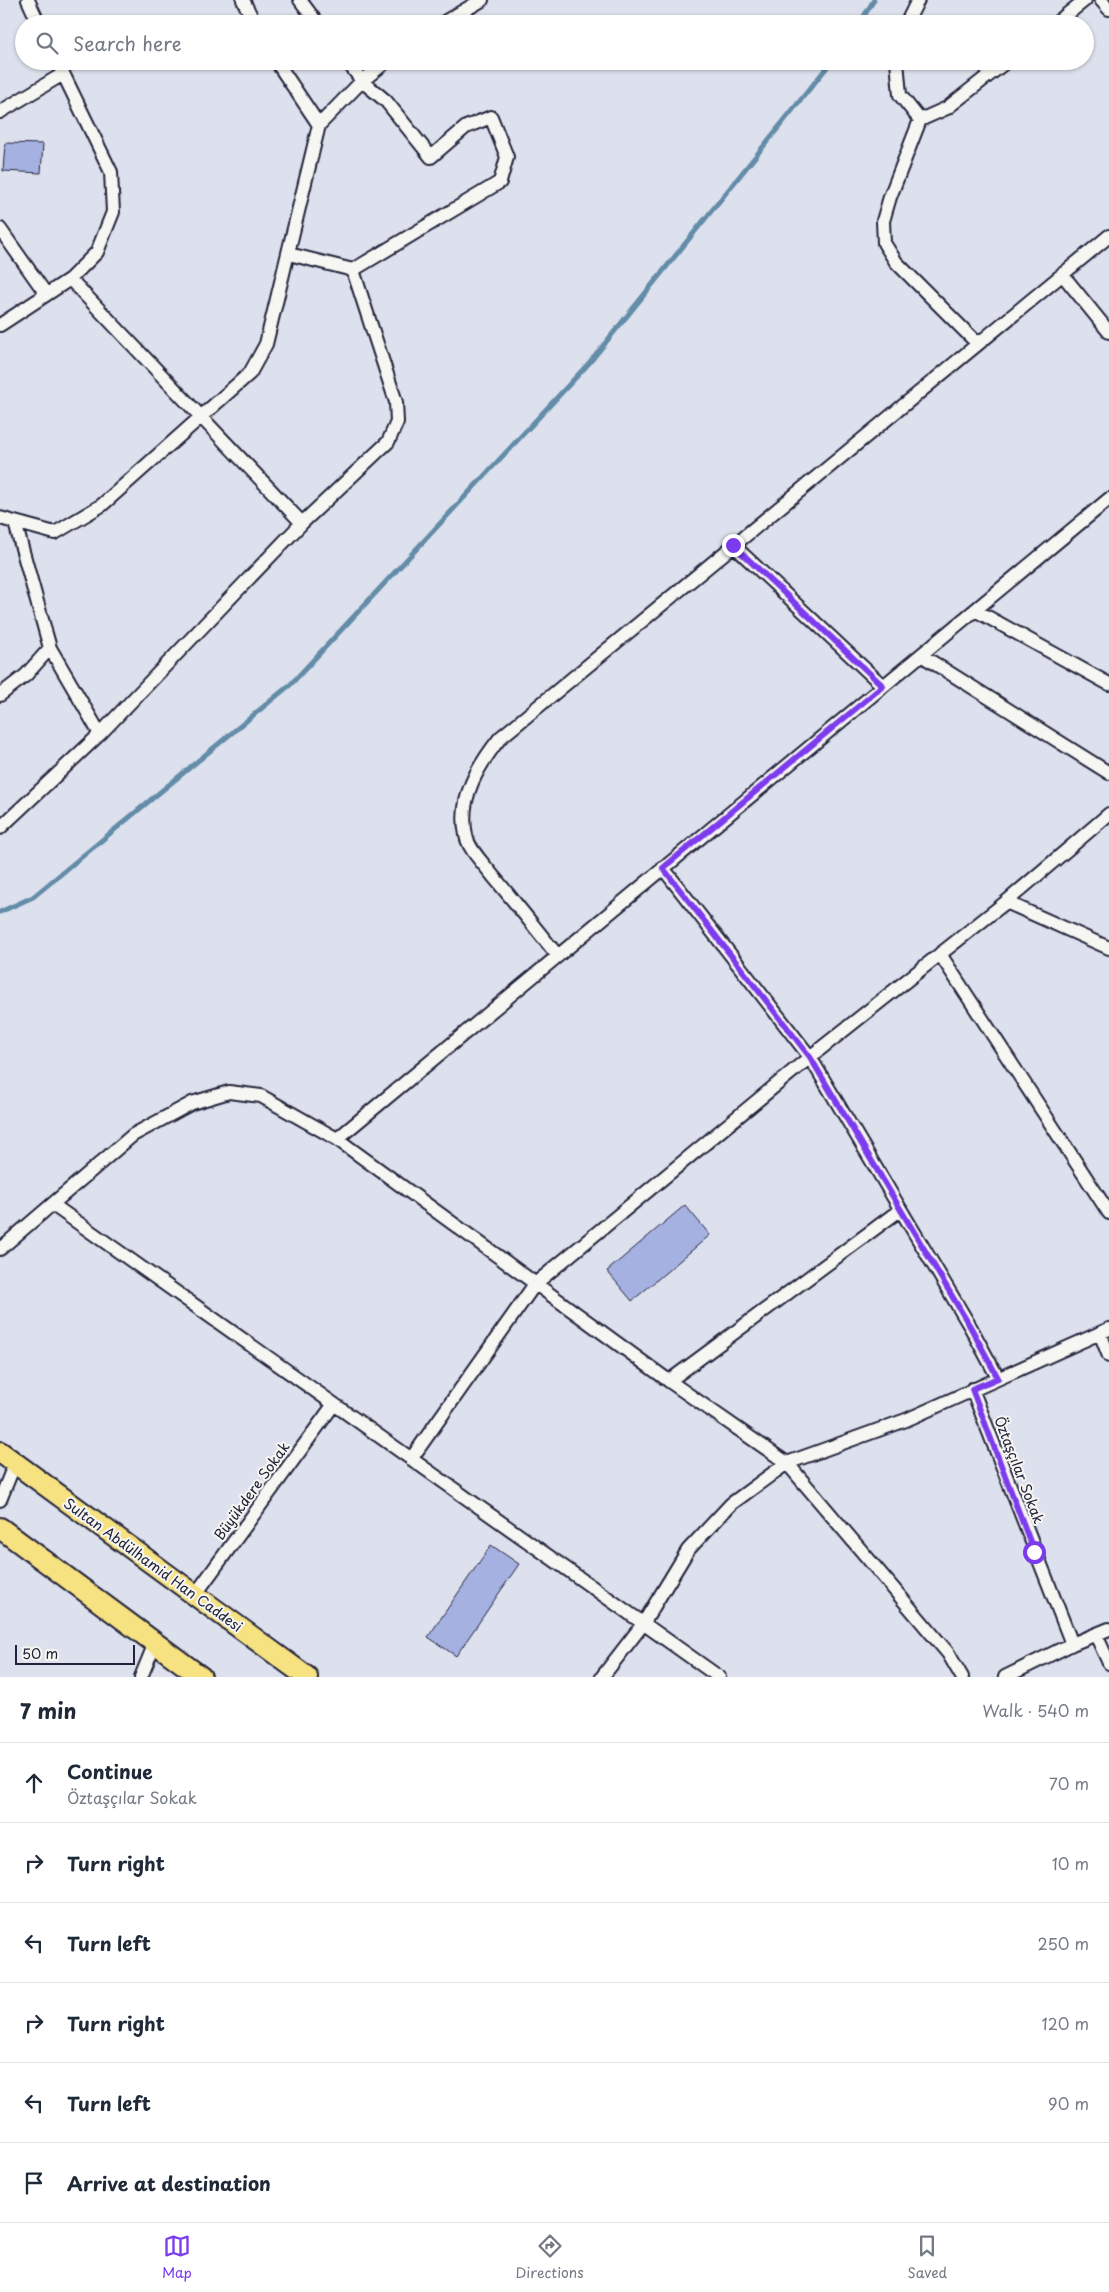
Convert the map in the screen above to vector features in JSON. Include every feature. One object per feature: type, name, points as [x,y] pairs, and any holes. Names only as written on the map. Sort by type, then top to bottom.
[{"type":"main road","name":"Sultan Abdülhamid Han Caddesi","points":[[7,1458],[307,1677]]},
{"type":"main road","points":[[0,1528],[201,1677]]},
{"type":"street","points":[[28,0],[35,15]]},
{"type":"street","points":[[243,0],[250,15]]},
{"type":"street","points":[[300,0],[311,15]]},
{"type":"street","points":[[456,15],[482,0]]},
{"type":"street","points":[[910,15],[918,0]]},
{"type":"street","points":[[1066,15],[1085,0]]},
{"type":"street","points":[[1100,0],[1109,10]]},
{"type":"street","points":[[0,325],[70,279],[97,252],[113,212],[112,172],[60,70]]},
{"type":"street","points":[[282,70],[319,125]]},
{"type":"street","points":[[289,254],[353,270],[500,182],[507,157],[491,117],[466,127],[431,157],[386,101],[362,81],[354,70]]},
{"type":"street","points":[[0,518],[55,532],[102,505],[250,373],[266,344],[319,125],[362,81],[376,70]]},
{"type":"street","points":[[898,70],[900,95],[920,120]]},
{"type":"street","points":[[978,344],[896,262],[884,243],[883,221],[890,197],[920,120],[947,108],[996,70]]},
{"type":"street","points":[[0,112],[62,74]]},
{"type":"street","points":[[0,229],[46,294]]},
{"type":"street","points":[[558,956],[477,856],[466,836],[465,810],[470,784],[483,760],[500,738],[1109,236]]},
{"type":"street","points":[[0,828],[100,734],[302,523],[388,442],[398,422],[396,402],[353,270]]},
{"type":"street","points":[[1062,274],[1109,332]]},
{"type":"street","points":[[70,279],[302,523]]},
{"type":"street","points":[[337,1139],[1109,499]]},
{"type":"street","points":[[15,523],[50,648],[100,734]]},
{"type":"street","points":[[733,545],[883,686]]},
{"type":"street","points":[[975,610],[1109,684]]},
{"type":"street","points":[[0,695],[26,675],[50,648]]},
{"type":"street","points":[[921,655],[1109,773]]},
{"type":"street","points":[[411,1459],[535,1284],[810,1057],[1006,902],[1109,814]]},
{"type":"street","points":[[663,868],[810,1057],[971,1328],[998,1378]]},
{"type":"street","points":[[1006,902],[1109,948]]},
{"type":"street","points":[[940,954],[1109,1213]]},
{"type":"street","points":[[0,1249],[133,1135],[192,1103],[229,1092],[261,1096],[337,1139],[669,1381],[787,1463],[948,1654],[962,1677]]},
{"type":"street","points":[[53,1205],[719,1677]]},
{"type":"street","points":[[669,1381],[900,1210]]},
{"type":"street","points":[[602,1677],[643,1624],[688,1550],[731,1504],[787,1463],[906,1420],[1104,1331],[1109,1356]]},
{"type":"street","name":"Öztaşçılar Sokak","points":[[972,1389],[1072,1644]]},
{"type":"street","name":"Büyükdere Sokak","points":[[195,1595],[334,1404]]},
{"type":"street","points":[[0,1444],[7,1458],[0,1500]]},
{"type":"street","points":[[1006,1677],[1072,1644],[1109,1629]]},
{"type":"street","points":[[1096,1635],[1109,1663]]},
{"type":"street","points":[[141,1677],[155,1643]]},
{"type":"building","points":[[5,143],[43,144],[41,173],[3,171]]},
{"type":"building","points":[[685,1205],[710,1235],[632,1301],[607,1271]]},
{"type":"building","points":[[491,1545],[519,1564],[456,1656],[428,1637]]},
{"type":"waterway","points":[[865,15],[874,0]]},
{"type":"waterway","points":[[0,912],[33,897],[291,684],[590,362],[825,70]]},
{"type":"route","points":[[733,545],[883,686],[663,868],[810,1057],[971,1328],[998,1378],[972,1389],[1034,1552]]}]
